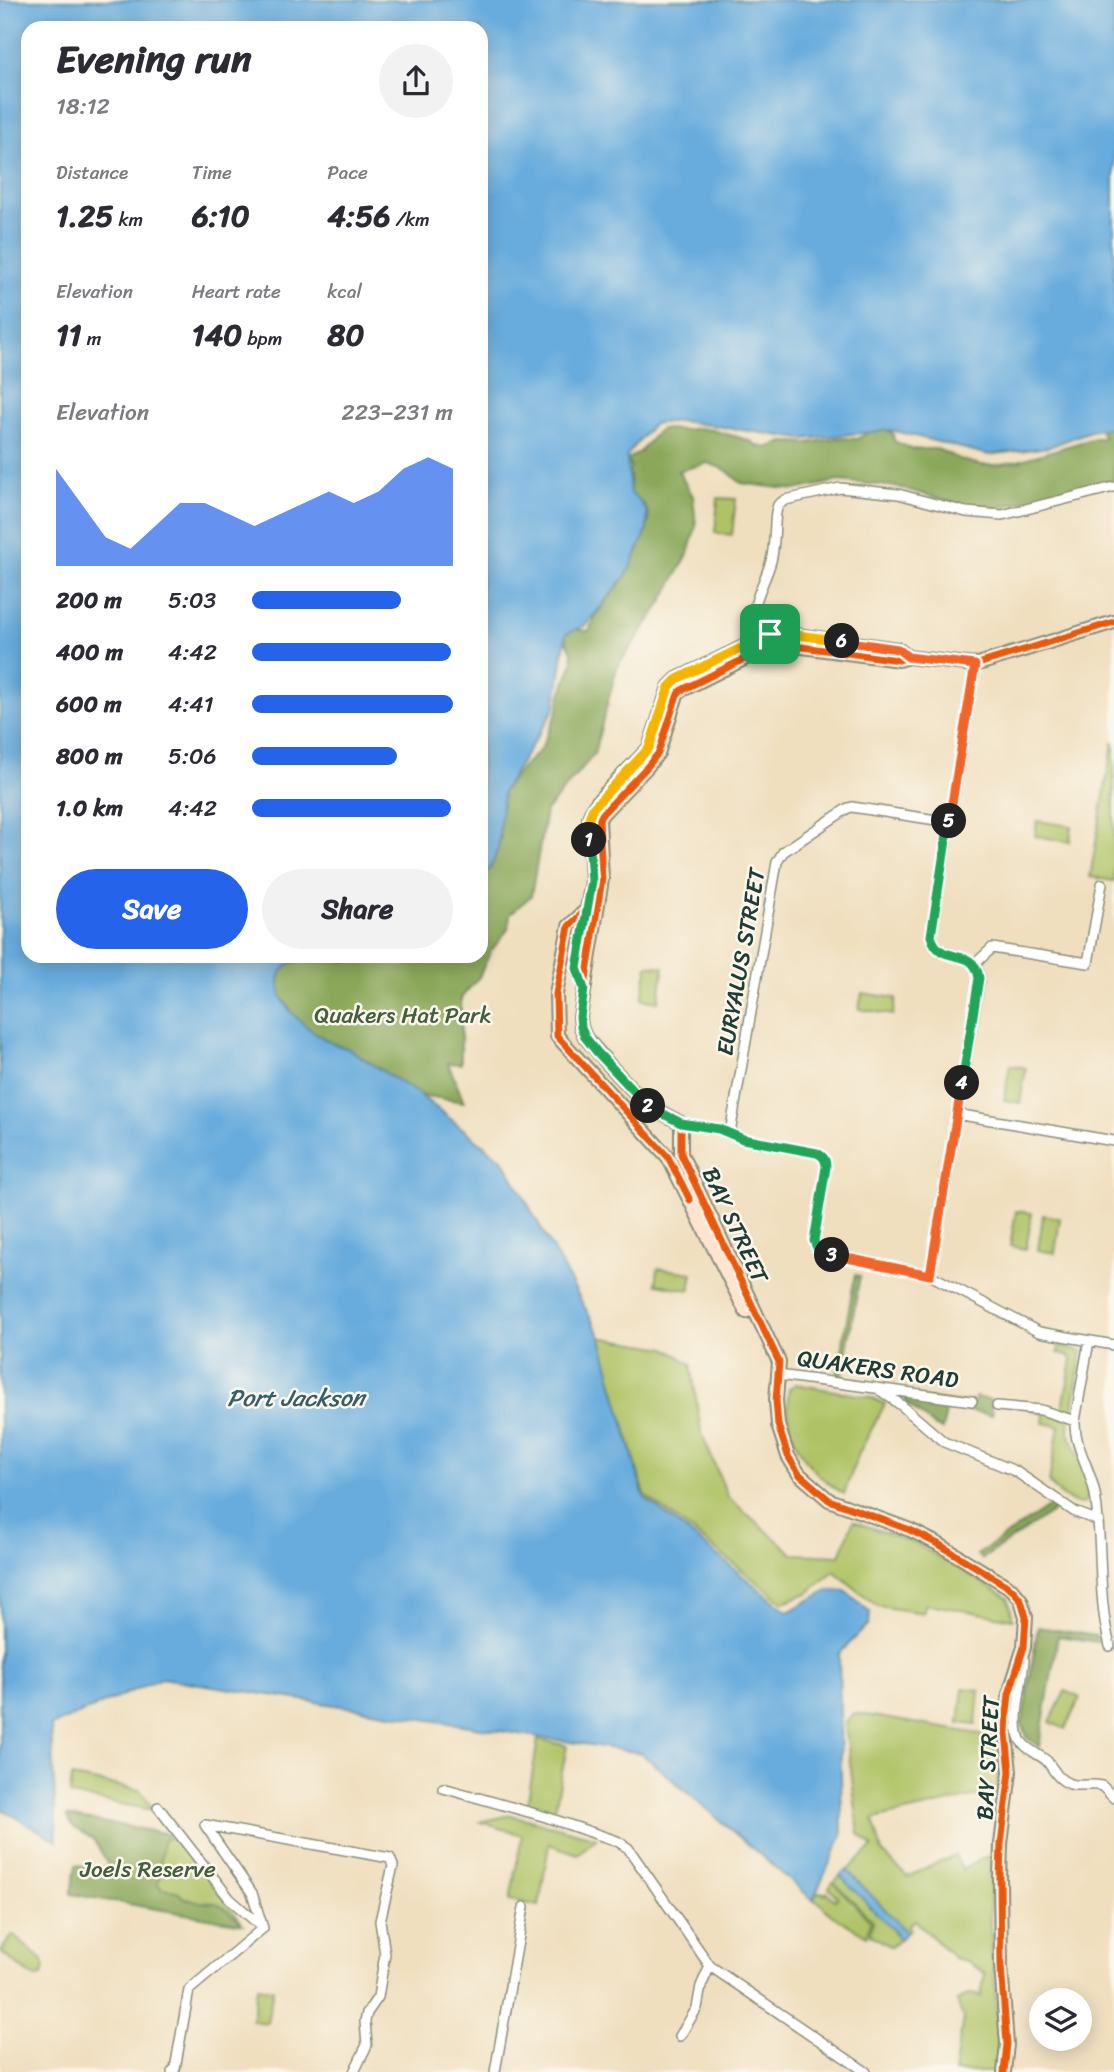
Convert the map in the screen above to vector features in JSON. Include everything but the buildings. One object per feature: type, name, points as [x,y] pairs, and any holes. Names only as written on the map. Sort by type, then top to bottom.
[{"type":"street","points":[[758,639],[752,615],[771,559],[778,505],[785,500],[840,488],[898,494],[966,512],[1002,515],[1114,487]]},
{"type":"street","points":[[908,657],[975,665],[1114,622]]},
{"type":"street","name":"BAY STREET","points":[[584,989],[577,968],[592,881],[589,818],[599,800],[649,748],[669,687],[677,679],[770,634],[782,633],[898,649],[908,657]]},
{"type":"street","name":"BAY STREET","points":[[908,657],[900,660],[780,644],[680,691],[658,753],[599,819],[602,879],[580,1017],[585,1037],[647,1105],[681,1123],[681,1154],[779,1362],[776,1399],[778,1424],[788,1455],[799,1474],[829,1500],[910,1530],[940,1545],[1012,1589],[1021,1601],[1026,1617],[1024,1647],[1009,1694],[1006,1732],[1009,1795],[1001,1844],[1000,1966],[1007,2044],[1004,2072]]},
{"type":"street","points":[[930,1275],[979,978],[975,964],[968,959],[938,950],[931,936],[975,665]]},
{"type":"street","name":"EURYALUS STREET","points":[[730,1133],[777,862],[783,852],[852,807],[949,822]]},
{"type":"street","points":[[975,964],[992,948],[1088,963],[1102,884]]},
{"type":"street","name":"BAY STREET","points":[[587,909],[569,926],[556,994],[557,1036],[668,1157],[778,1375]]},
{"type":"street","points":[[956,1114],[1114,1141]]},
{"type":"street","points":[[681,1123],[730,1133],[743,1139],[817,1153],[824,1159],[826,1167],[814,1237],[818,1250],[841,1258],[930,1275],[1039,1332],[1114,1345]]},
{"type":"street","points":[[1089,1341],[1074,1433],[1090,1475],[1099,1521],[1104,1623],[1110,1646]]},
{"type":"street","name":"QUAKERS ROAD","points":[[778,1375],[972,1401]]},
{"type":"street","points":[[877,1388],[944,1443],[1015,1471],[1075,1513],[1099,1521]]},
{"type":"street","points":[[997,1406],[1041,1410],[1074,1421]]},
{"type":"street","points":[[1024,1647],[1023,1682],[1017,1717],[1020,1738],[1045,1759],[1063,1781],[1074,1785],[1102,1786],[1114,1798]]},
{"type":"street","points":[[443,1788],[543,1816],[617,1841],[628,1848],[710,1966],[866,2072]]},
{"type":"street","points":[[158,1807],[230,1899],[262,1928]]},
{"type":"street","points":[[262,1928],[252,1893],[205,1825],[390,1858],[393,1866],[380,1921],[386,1954],[378,1997],[365,2021],[367,2045],[354,2072]]},
{"type":"street","points":[[495,2072],[524,1907]]},
{"type":"street","points":[[172,2072],[175,2069],[189,1990],[262,1928]]},
{"type":"street","points":[[680,2036],[697,2008],[701,1986],[710,1966]]},
{"type":"green space","name":"Quakers Hat Park","points":[[1102,428],[1114,428],[1114,480],[998,508],[969,507],[898,487],[839,481],[795,490],[741,483],[726,470],[708,463],[678,471],[693,496],[696,526],[688,554],[659,607],[617,667],[594,754],[546,811],[531,896],[510,914],[508,929],[488,958],[488,867],[494,860],[501,836],[495,830],[503,791],[541,749],[558,710],[573,662],[566,634],[572,629],[589,631],[596,615],[626,576],[646,533],[649,519],[647,510],[630,493],[628,473],[631,468],[628,459],[640,452],[657,432],[662,429],[712,430],[767,448],[783,442],[857,439],[882,429],[893,433],[894,441],[912,449],[937,449],[962,460],[981,465],[996,465],[1103,438]]},
{"type":"green space","points":[[718,498],[736,499],[732,535],[715,533]]},
{"type":"green space","points":[[1114,742],[1114,881],[1090,877]]},
{"type":"green space","points":[[1037,821],[1072,826],[1070,842],[1035,836]]},
{"type":"green space","name":"Quakers Hat Park","points":[[291,963],[485,963],[479,977],[461,998],[461,1064],[448,1063],[464,1102],[420,1095],[347,1048],[333,1045],[297,1020],[279,993],[281,971]]},
{"type":"green space","points":[[648,965],[664,967],[658,1002],[642,999]]},
{"type":"green space","points":[[862,993],[896,998],[893,1015],[859,1009]]},
{"type":"green space","points":[[1010,1065],[1026,1068],[1020,1103],[1004,1100]]},
{"type":"green space","points":[[1016,1211],[1032,1213],[1026,1249],[1010,1246]]},
{"type":"green space","points":[[1043,1215],[1060,1218],[1055,1253],[1038,1250]]},
{"type":"green space","points":[[658,1268],[693,1273],[690,1290],[656,1284]]},
{"type":"green space","points":[[855,1275],[860,1276],[842,1377],[837,1376]]},
{"type":"green space","points":[[599,1337],[666,1348],[691,1364],[701,1432],[728,1497],[793,1554],[840,1556],[853,1521],[916,1544],[1008,1598],[1013,1619],[926,1604],[923,1613],[877,1606],[834,1571],[808,1593],[783,1602],[645,1495]]},
{"type":"green space","points":[[1059,1346],[1082,1351],[1072,1415],[1067,1417],[1070,1422],[1069,1432],[1087,1480],[1087,1498],[1083,1504],[1064,1497],[1049,1481],[1059,1426],[1043,1423],[1044,1414],[1020,1405],[1062,1412],[1072,1360],[1068,1355],[1058,1353]]},
{"type":"green space","points":[[795,1384],[869,1397],[885,1404],[859,1453],[844,1494],[808,1463],[793,1436],[788,1406],[789,1389]]},
{"type":"green space","points":[[910,1396],[971,1405],[974,1404],[975,1397],[991,1400],[993,1411],[992,1415],[947,1407],[942,1430],[906,1403],[905,1400]]},
{"type":"green space","points":[[1050,1506],[1055,1510],[982,1559],[977,1555]]},
{"type":"green space","points":[[1038,1627],[1096,1636],[1098,1642],[1058,1636],[1039,1747],[1026,1737],[1022,1724]]},
{"type":"green space","points":[[963,1688],[979,1690],[976,1725],[959,1723]]},
{"type":"green space","points":[[1065,1691],[1080,1698],[1065,1729],[1050,1722]]},
{"type":"green space","points":[[854,1713],[992,1736],[999,1769],[996,1792],[873,1819],[882,1852],[907,1877],[955,1855],[962,1869],[990,1855],[990,1925],[999,2040],[997,2072],[954,2072],[963,2019],[957,2001],[970,1994],[981,1996],[985,1974],[967,1961],[954,1958],[915,1920],[908,1926],[910,1929],[891,1947],[870,1934],[872,1921],[834,1882],[873,1847],[859,1834],[845,1723]]},
{"type":"green space","points":[[538,1739],[567,1746],[554,1814],[527,1806]]},
{"type":"green space","points":[[72,1777],[140,1790],[154,1810],[70,1795]]},
{"type":"green space","points":[[511,1815],[597,1838],[578,1854],[549,1844],[539,1906],[510,1900],[522,1835],[480,1822]]},
{"type":"green space","name":"Joels Reserve","points":[[67,1816],[174,1835],[243,1924],[71,1894],[76,1865],[99,1869],[107,1868],[108,1863],[93,1839],[73,1827]]},
{"type":"green space","name":"Joels Reserve","points":[[67,1816],[174,1835],[163,1841],[158,1885],[163,1889],[177,1891],[184,1898],[216,1903],[243,1924],[71,1894],[76,1865],[99,1869],[107,1868],[108,1863],[93,1839],[73,1827]]},
{"type":"green space","points":[[833,1882],[870,1921],[867,1936],[831,1915],[819,1902],[814,1901],[816,1894],[822,1892],[827,1892],[835,1900],[838,1897],[829,1888]]},
{"type":"green space","points":[[13,1935],[42,1960],[45,1967],[42,1976],[35,1978],[0,1952]]},
{"type":"green space","points":[[257,1987],[273,1989],[267,2023],[252,2021]]},
{"type":"water","name":"Port Jackson","points":[[0,0],[1114,0],[1114,427],[1090,431],[1049,447],[989,455],[891,430],[803,439],[681,421],[653,424],[627,455],[630,493],[647,512],[647,531],[626,576],[586,625],[566,634],[555,708],[503,791],[498,849],[488,870],[488,21],[21,21],[21,963],[291,963],[281,973],[279,985],[282,997],[299,1020],[324,1039],[347,1048],[420,1095],[504,1161],[600,1335],[644,1497],[788,1612],[828,1590],[846,1591],[870,1612],[869,1624],[839,1654],[842,1836],[813,1900],[641,1753],[162,1678],[51,1726],[57,1841],[0,1808]]},
{"type":"water","points":[[847,1870],[907,1932],[899,1939],[840,1876]]},
{"type":"cycle path","points":[[1004,2072],[1007,2044],[1001,1966],[1001,1844],[1010,1772],[1006,1733],[1009,1694],[1024,1647],[1026,1617],[1021,1600],[1012,1589],[940,1545],[910,1530],[829,1500],[799,1474],[788,1456],[778,1425],[776,1400],[779,1362],[681,1154],[681,1123],[647,1105],[585,1037],[580,1017],[602,879],[599,819],[658,753],[680,691],[780,644],[899,660],[908,657],[975,665],[1114,622]]},
{"type":"cycle path","points":[[590,890],[587,909],[569,926],[556,994],[557,1036],[668,1157],[690,1200]]},
{"type":"route","points":[[782,633],[898,649],[908,657],[975,665],[931,936],[938,950],[968,959],[975,964],[979,978],[930,1275],[841,1258],[818,1250],[814,1237],[826,1167],[822,1156],[743,1139],[719,1129],[681,1123],[670,1118],[647,1105],[597,1052],[581,1027],[584,989],[577,968],[592,881],[588,828],[593,808],[649,748],[669,687],[677,679],[770,634],[782,633]]}]
